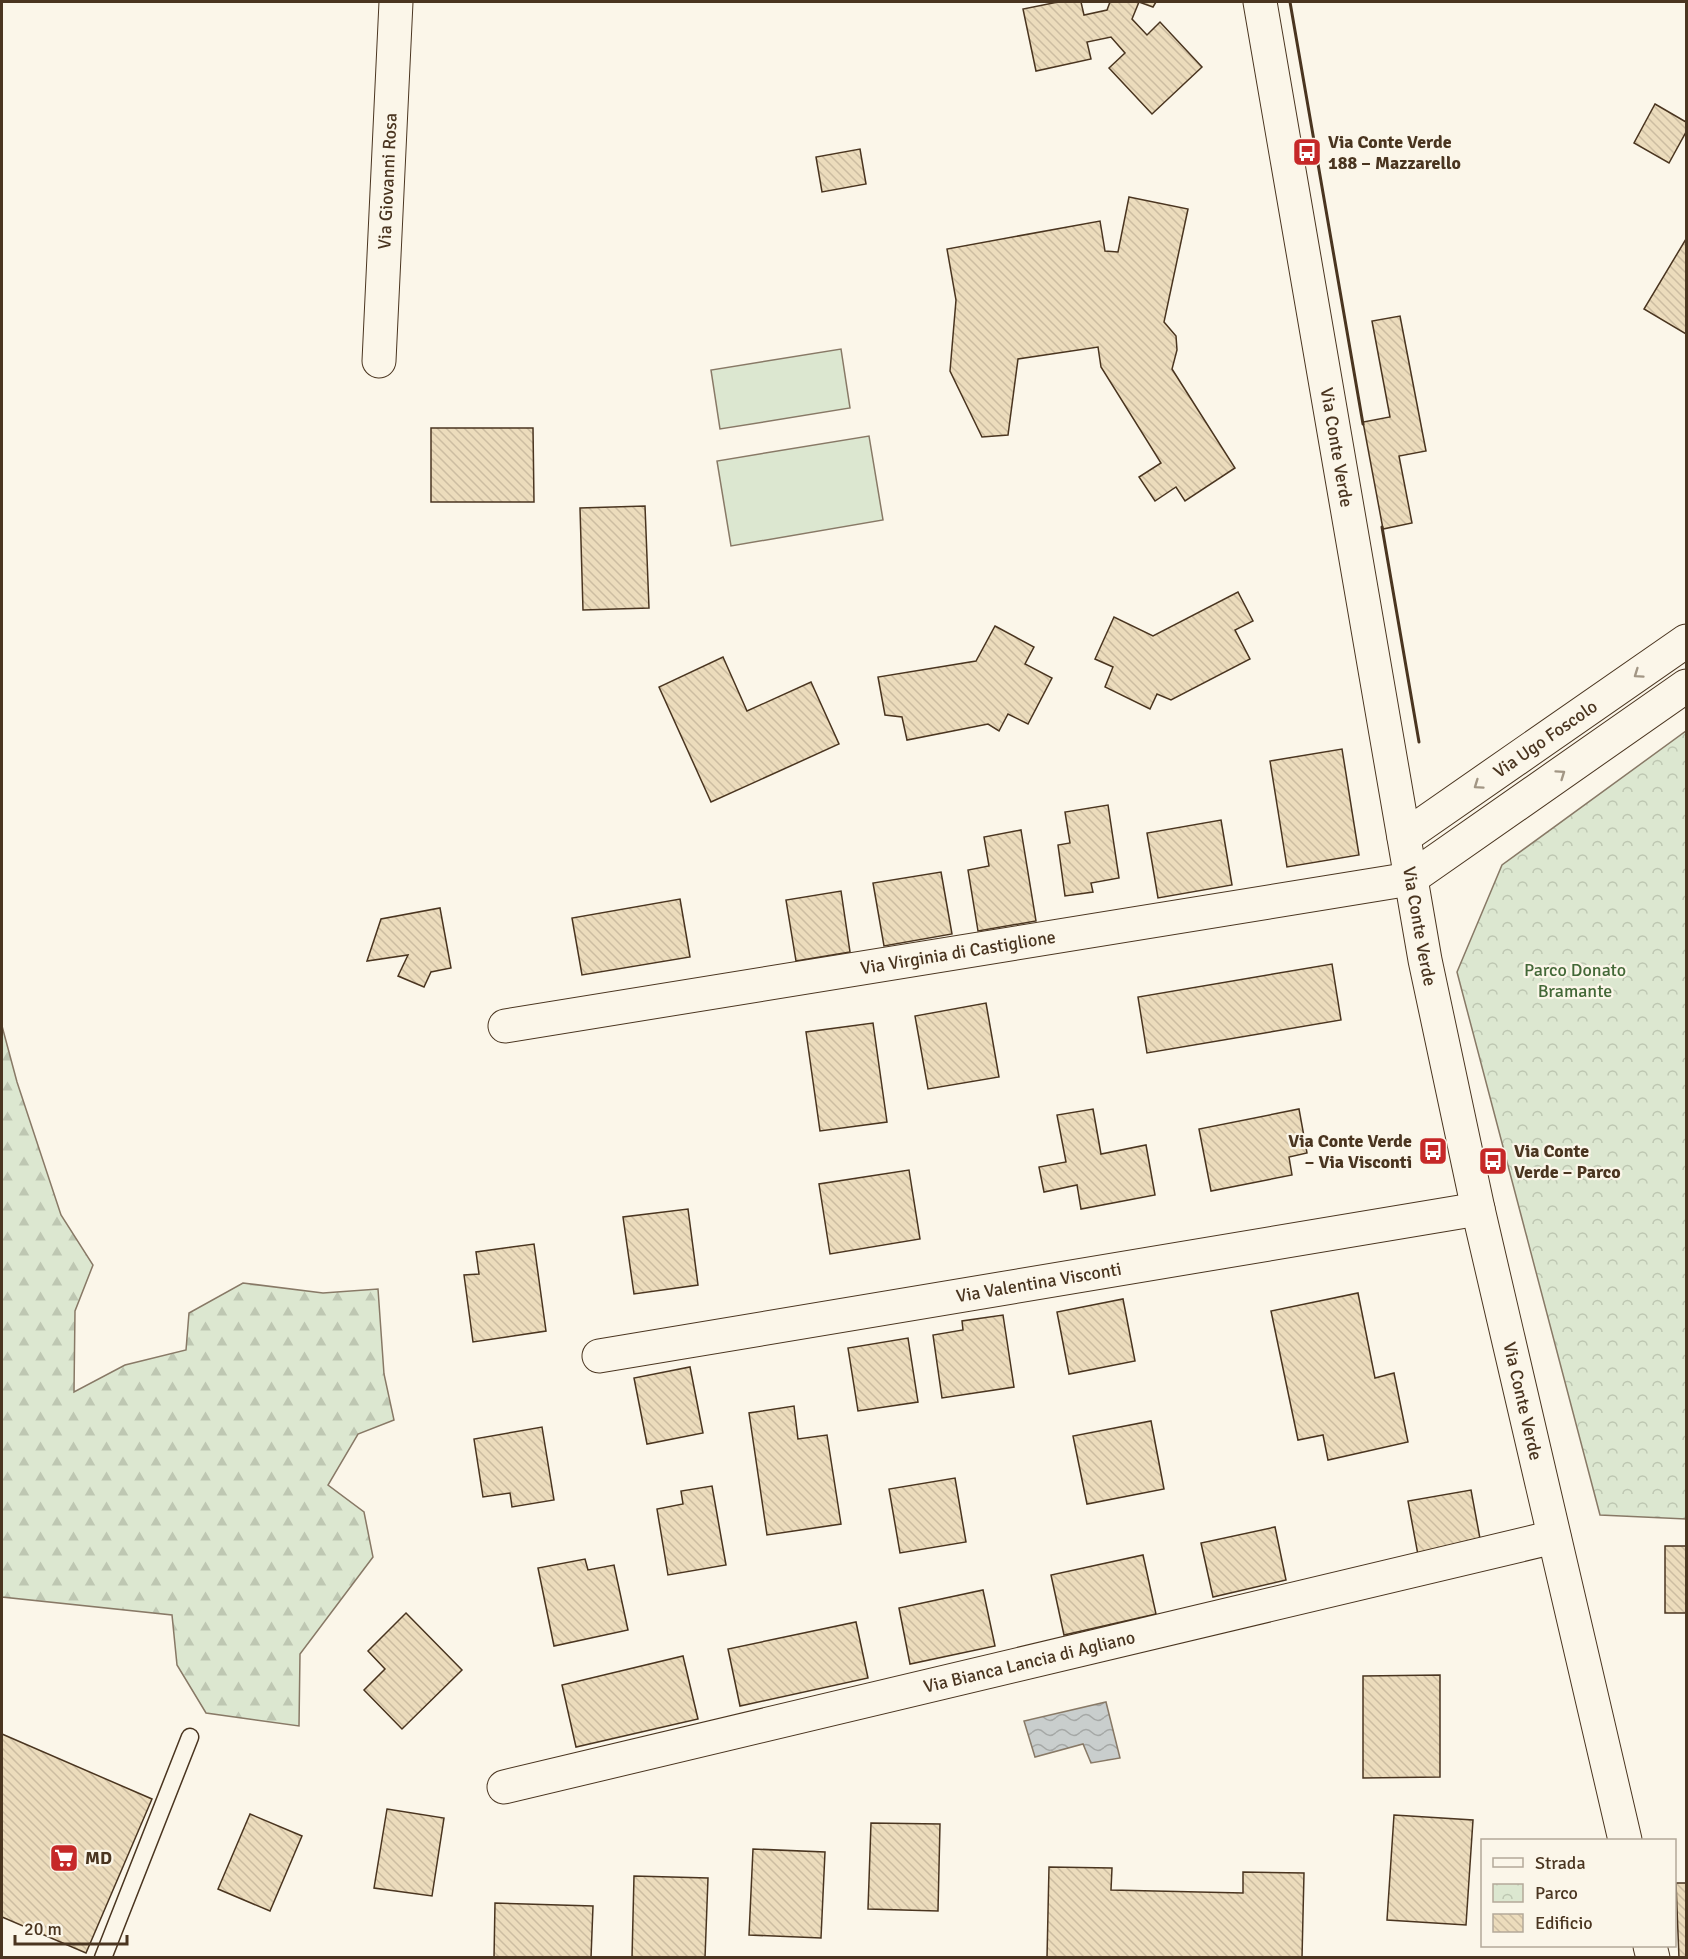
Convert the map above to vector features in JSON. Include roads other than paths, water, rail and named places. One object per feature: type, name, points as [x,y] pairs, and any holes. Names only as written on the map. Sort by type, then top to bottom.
[{"type":"street","name":"Via Giovanni Rosa","points":[[379,361],[396,2]]},
{"type":"street","name":"Via Conte Verde","points":[[1260,2],[1410,879],[1478,1209],[1625,1839]]},
{"type":"street","name":"Via Ugo Foscolo","points":[[1404,837],[1686,640]]},
{"type":"street","name":"Via Ugo Foscolo","points":[[1410,879],[1686,686]]},
{"type":"street","name":"Via Virginia di Castiglione","points":[[505,1026],[1410,879]]},
{"type":"street","name":"Via Valentina Visconti","points":[[599,1356],[1478,1209]]},
{"type":"street","name":"Via Bianca Lancia di Agliano","points":[[504,1787],[1554,1537]]},
{"type":"lane","points":[[103,1958],[190,1737]]},
{"type":"water","points":[[1106,1702],[1120,1758],[1091,1763],[1083,1744],[1035,1757],[1024,1721]]},
{"type":"place","name":"Via Conte Verde 188 – Mazzarello","points":[[1307,152]]},
{"type":"place","name":"Via Conte Verde – Via Visconti","points":[[1433,1151]]},
{"type":"place","name":"Via Conte Verde – Parco","points":[[1493,1161]]},
{"type":"place","name":"MD","points":[[64,1858]]},
{"type":"park label","name":"Parco Donato Bramante","points":[[1575,980]]}]
